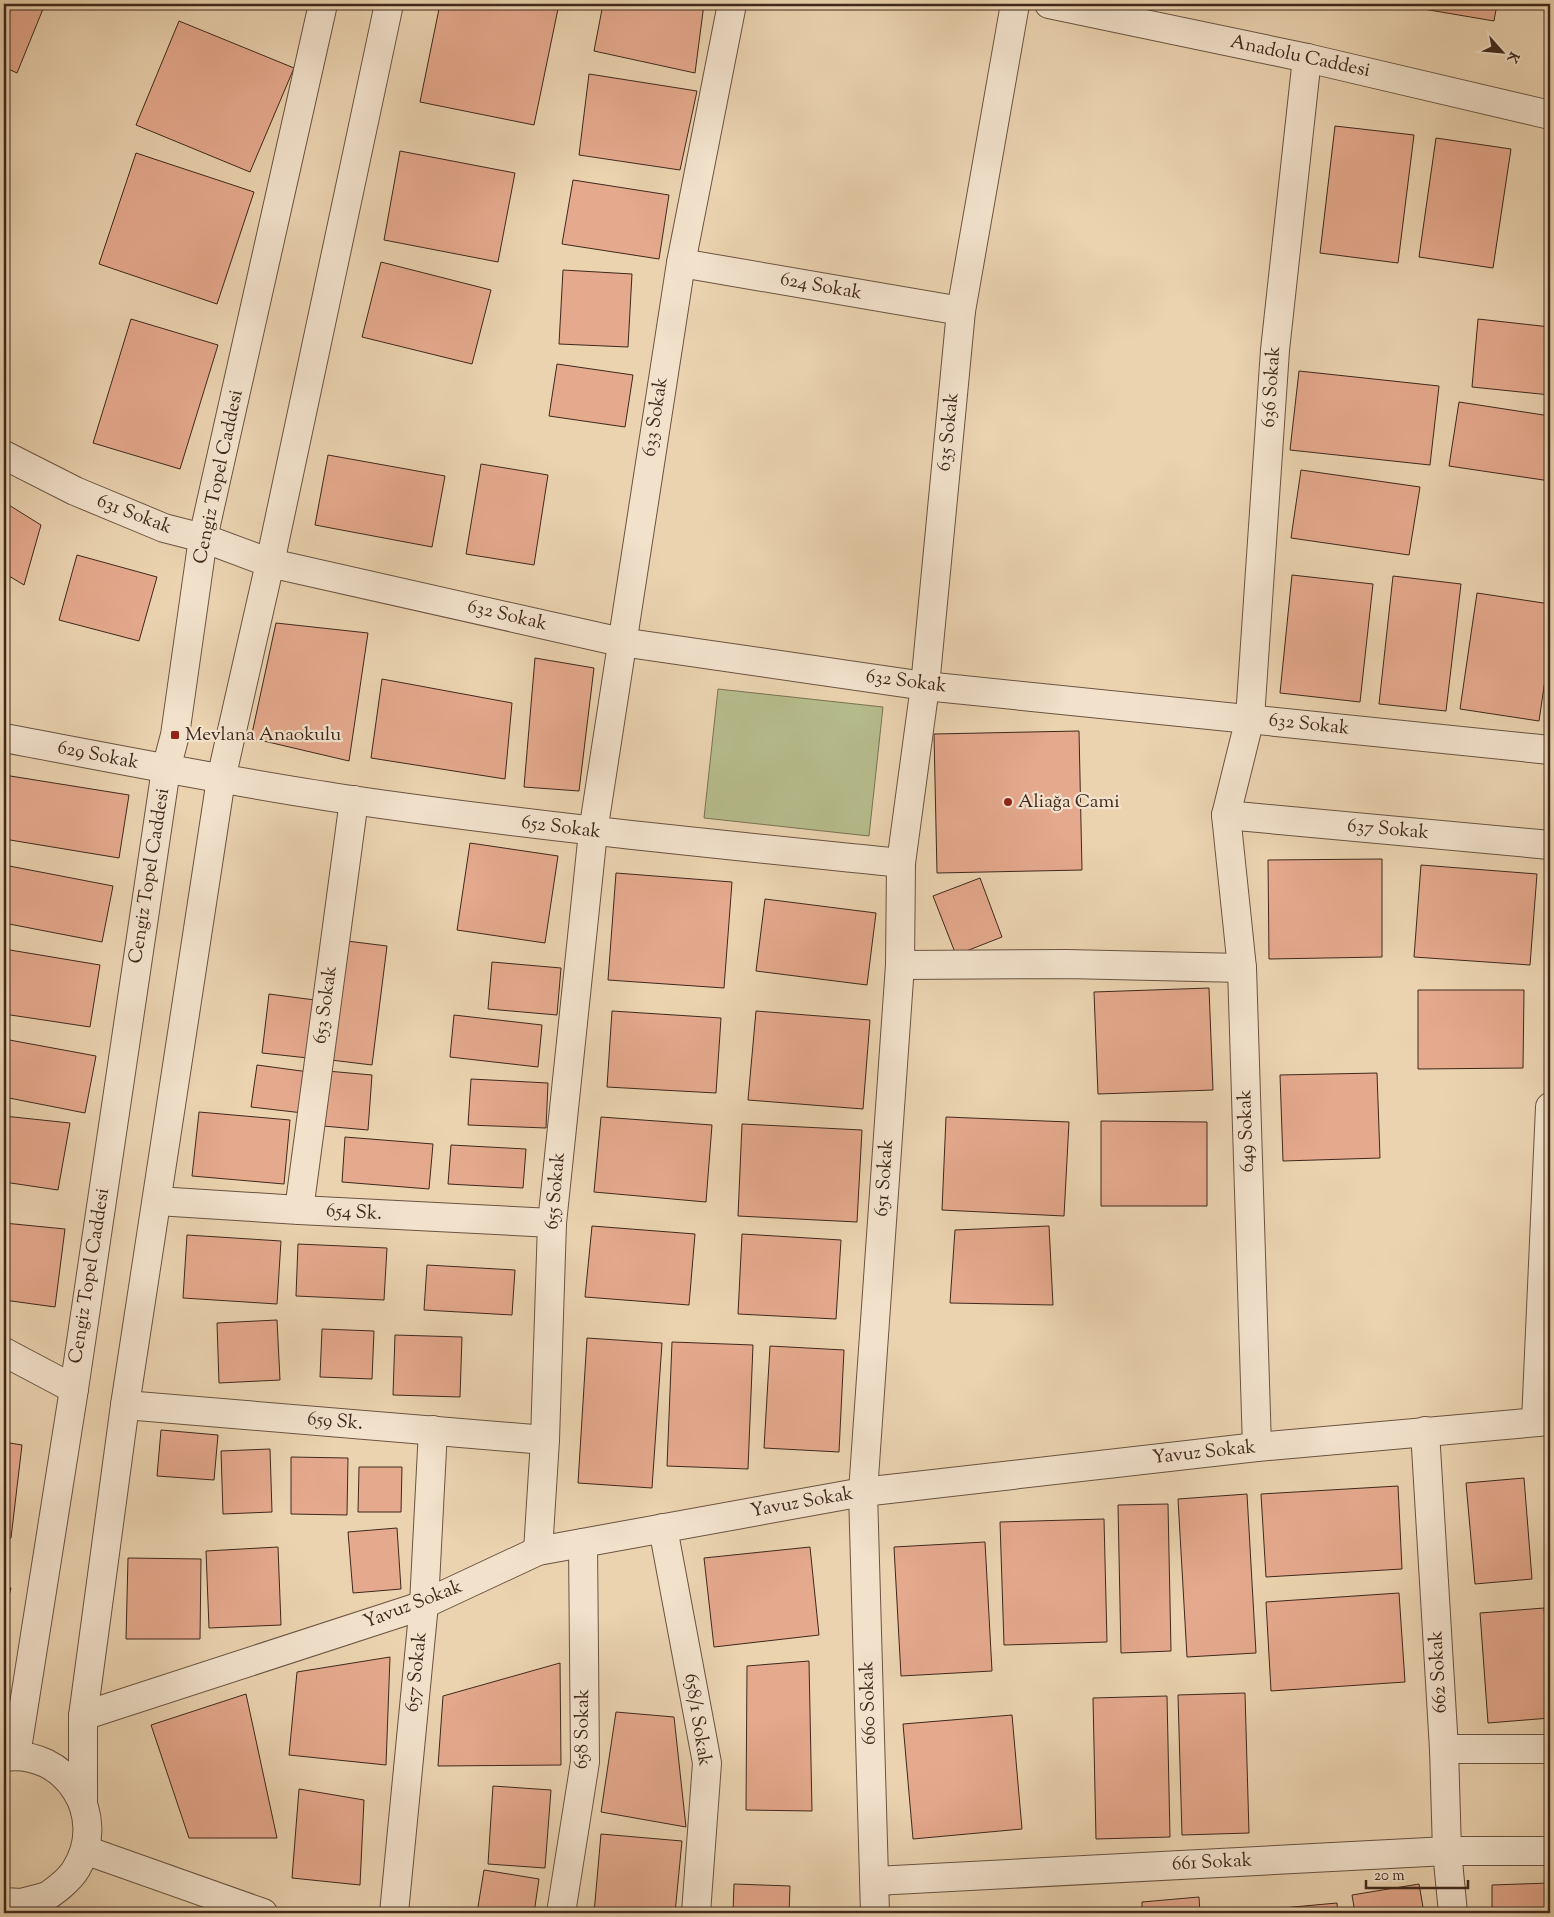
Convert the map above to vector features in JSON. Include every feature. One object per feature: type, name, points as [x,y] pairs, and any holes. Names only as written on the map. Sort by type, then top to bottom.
[{"type":"street","name":"Cengiz Topel Caddesi","points":[[23,1904],[62,1886],[76,1870],[85,1850],[88,1825],[83,1801],[72,1782],[57,1768],[38,1759],[10,1756],[74,1389],[166,769],[174,735],[204,538],[323,4]]},
{"type":"street","points":[[83,1801],[83,1716],[125,1405],[221,779],[270,563],[389,4]]},
{"type":"street","name":"633 Sokak","points":[[593,832],[680,263],[732,4]]},
{"type":"street","name":"635 Sokak","points":[[902,863],[924,686],[961,311],[1015,4]]},
{"type":"street","name":"Anadolu Caddesi","points":[[1053,4],[1307,58],[1550,115]]},
{"type":"street","name":"636 Sokak","points":[[1226,815],[1250,718],[1274,350],[1307,58]]},
{"type":"street","name":"624 Sokak","points":[[680,263],[961,311]]},
{"type":"street","name":"631 Sokak","points":[[4,455],[76,491],[164,528],[204,538],[270,563]]},
{"type":"street","name":"632 Sokak","points":[[270,563],[621,642],[924,686],[1550,750]]},
{"type":"street","name":"629 Sokak","points":[[4,738],[221,779]]},
{"type":"street","name":"652 Sokak","points":[[221,779],[354,800],[593,832],[902,863]]},
{"type":"street","name":"653 Sokak","points":[[298,1210],[354,800]]},
{"type":"street","name":"637 Sokak","points":[[1226,815],[1550,845]]},
{"type":"street","name":"649 Sokak","points":[[1226,815],[1242,968],[1257,1447]]},
{"type":"street","name":"655 Sokak","points":[[538,1551],[546,1440],[552,1223],[593,832]]},
{"type":"street","name":"651 Sokak","points":[[863,1492],[900,965],[902,863]]},
{"type":"street","points":[[900,965],[1066,964],[1242,968]]},
{"type":"street","points":[[1543,1421],[1550,1107]]},
{"type":"street","name":"654 Sk.","points":[[157,1202],[552,1223]]},
{"type":"street","points":[[4,1352],[74,1389]]},
{"type":"street","name":"659 Sk.","points":[[125,1405],[546,1440]]},
{"type":"street","name":"Yavuz Sokak","points":[[83,1716],[424,1604],[538,1551],[863,1492],[1257,1447],[1543,1421]]},
{"type":"street","name":"657 Sokak","points":[[394,1913],[424,1604],[433,1430]]},
{"type":"street","name":"662 Sokak","points":[[1426,1431],[1444,1749],[1447,1851],[1453,1913]]},
{"type":"street","name":"660 Sokak","points":[[863,1492],[875,1913]]},
{"type":"street","name":"658/1 Sokak","points":[[663,1528],[707,1763],[696,1913]]},
{"type":"street","name":"658 Sokak","points":[[562,1913],[585,1762],[583,1543]]},
{"type":"street","points":[[1444,1749],[1550,1749]]},
{"type":"street","points":[[85,1850],[262,1913]]},
{"type":"street","name":"661 Sokak","points":[[874,1881],[1447,1851],[1550,1851]]},
{"type":"green space","points":[[718,689],[883,707],[869,836],[704,818]]},
{"type":"building","points":[[4,4],[45,4],[17,73],[4,67]]},
{"type":"building","points":[[440,4],[559,4],[534,125],[420,102]]},
{"type":"building","points":[[603,4],[704,4],[695,73],[594,51]]},
{"type":"building","points":[[1394,4],[1497,4],[1494,21]]},
{"type":"building","points":[[179,21],[294,68],[250,172],[136,125]]},
{"type":"building","points":[[589,74],[697,91],[680,170],[579,155]]},
{"type":"building","points":[[1335,126],[1414,135],[1398,263],[1320,253]]},
{"type":"building","points":[[1436,138],[1511,149],[1493,268],[1419,257]]},
{"type":"building","points":[[400,151],[515,173],[498,262],[384,240]]},
{"type":"building","points":[[136,153],[254,192],[217,304],[99,264]]},
{"type":"building","points":[[573,180],[669,195],[659,259],[562,244]]},
{"type":"building","points":[[381,262],[491,290],[472,364],[362,337]]},
{"type":"building","points":[[563,270],[632,274],[628,347],[559,344]]},
{"type":"building","points":[[131,319],[218,345],[180,469],[93,443]]},
{"type":"building","points":[[1478,319],[1550,327],[1550,395],[1472,387]]},
{"type":"building","points":[[557,364],[633,375],[625,427],[549,416]]},
{"type":"building","points":[[1299,371],[1439,386],[1430,465],[1290,450]]},
{"type":"building","points":[[1459,402],[1550,416],[1550,481],[1449,466]]},
{"type":"building","points":[[328,455],[445,476],[432,547],[315,525]]},
{"type":"building","points":[[481,464],[548,475],[534,565],[466,554]]},
{"type":"building","points":[[1301,470],[1420,487],[1409,555],[1291,538]]},
{"type":"building","points":[[4,502],[41,525],[24,585],[4,573]]},
{"type":"building","points":[[77,555],[157,577],[139,641],[59,620]]},
{"type":"building","points":[[1292,575],[1373,584],[1360,702],[1280,693]]},
{"type":"building","points":[[1393,576],[1461,584],[1446,711],[1379,704]]},
{"type":"building","points":[[1477,593],[1550,604],[1550,646],[1539,721],[1460,709]]},
{"type":"building","points":[[276,623],[368,633],[349,761],[251,738]]},
{"type":"building","points":[[535,658],[594,668],[579,791],[524,787]]},
{"type":"building","points":[[382,679],[512,703],[505,779],[371,758]]},
{"type":"building","name":"Aliağa Cami","points":[[1079,731],[1082,870],[937,873],[934,734]]},
{"type":"building","points":[[4,775],[129,795],[119,858],[4,839]]},
{"type":"building","points":[[470,843],[558,856],[545,943],[457,930]]},
{"type":"building","points":[[1382,859],[1382,957],[1269,959],[1268,860]]},
{"type":"building","points":[[4,865],[113,886],[102,942],[4,923]]},
{"type":"building","points":[[1421,865],[1537,874],[1530,965],[1414,957]]},
{"type":"building","points":[[616,873],[732,882],[724,988],[608,980]]},
{"type":"building","points":[[980,878],[1002,937],[956,955],[933,896]]},
{"type":"building","points":[[765,899],[876,913],[867,985],[756,971]]},
{"type":"building","points":[[347,941],[387,946],[372,1065],[331,1060]]},
{"type":"building","points":[[4,949],[100,965],[90,1027],[4,1014]]},
{"type":"building","points":[[492,962],[561,968],[557,1015],[488,1009]]},
{"type":"building","points":[[1209,988],[1213,1090],[1098,1094],[1094,992]]},
{"type":"building","points":[[1418,990],[1524,990],[1523,1068],[1418,1069]]},
{"type":"building","points":[[269,994],[315,1000],[308,1058],[262,1053]]},
{"type":"building","points":[[612,1011],[721,1018],[716,1093],[607,1087]]},
{"type":"building","points":[[756,1011],[870,1020],[863,1109],[748,1100]]},
{"type":"building","points":[[454,1015],[542,1025],[538,1067],[450,1057]]},
{"type":"building","points":[[4,1039],[96,1056],[85,1113],[4,1097]]},
{"type":"building","points":[[257,1065],[309,1072],[303,1113],[251,1107]]},
{"type":"building","points":[[327,1071],[372,1075],[368,1130],[323,1126]]},
{"type":"building","points":[[1377,1073],[1380,1158],[1283,1161],[1280,1075]]},
{"type":"building","points":[[471,1079],[548,1083],[546,1128],[468,1125]]},
{"type":"building","points":[[199,1112],[290,1120],[284,1184],[192,1176]]},
{"type":"building","points":[[4,1116],[70,1123],[58,1190],[4,1182]]},
{"type":"building","points":[[601,1117],[712,1125],[706,1202],[594,1192]]},
{"type":"building","points":[[946,1117],[1069,1122],[1064,1216],[942,1210]]},
{"type":"building","points":[[1101,1121],[1207,1122],[1207,1206],[1101,1206]]},
{"type":"building","points":[[742,1124],[862,1130],[857,1222],[738,1216]]},
{"type":"building","points":[[345,1137],[433,1144],[429,1189],[342,1182]]},
{"type":"building","points":[[451,1145],[526,1149],[523,1188],[448,1184]]},
{"type":"building","points":[[4,1223],[65,1229],[55,1307],[4,1300]]},
{"type":"building","points":[[592,1226],[695,1234],[689,1305],[585,1297]]},
{"type":"building","points":[[1049,1226],[1053,1305],[950,1303],[955,1230]]},
{"type":"building","points":[[742,1234],[841,1240],[836,1319],[738,1314]]},
{"type":"building","points":[[187,1235],[281,1241],[277,1304],[183,1298]]},
{"type":"building","points":[[298,1244],[387,1248],[384,1300],[296,1296]]},
{"type":"building","points":[[427,1265],[515,1270],[512,1315],[424,1310]]},
{"type":"building","points":[[277,1320],[280,1380],[219,1383],[217,1323]]},
{"type":"building","points":[[322,1329],[374,1331],[372,1379],[320,1377]]},
{"type":"building","points":[[395,1335],[462,1337],[460,1397],[393,1395]]},
{"type":"building","points":[[587,1338],[662,1343],[652,1488],[578,1483]]},
{"type":"building","points":[[672,1342],[753,1345],[748,1469],[667,1466]]},
{"type":"building","points":[[770,1346],[844,1350],[839,1452],[764,1448]]},
{"type":"building","points":[[161,1430],[218,1435],[214,1480],[157,1476]]},
{"type":"building","points":[[4,1442],[22,1445],[11,1538],[4,1537]]},
{"type":"building","points":[[270,1449],[272,1512],[223,1514],[221,1451]]},
{"type":"building","points":[[291,1457],[348,1458],[347,1515],[291,1514]]},
{"type":"building","points":[[359,1467],[402,1467],[401,1512],[358,1512]]},
{"type":"building","points":[[1524,1478],[1532,1579],[1475,1584],[1466,1483]]},
{"type":"building","points":[[1398,1486],[1402,1569],[1266,1577],[1261,1494]]},
{"type":"building","points":[[1247,1494],[1256,1653],[1187,1657],[1178,1499]]},
{"type":"building","points":[[1168,1504],[1171,1651],[1121,1653],[1118,1505]]},
{"type":"building","points":[[1104,1519],[1107,1642],[1004,1645],[1000,1522]]},
{"type":"building","points":[[397,1528],[401,1589],[353,1593],[348,1532]]},
{"type":"building","points":[[985,1542],[992,1671],[901,1676],[894,1547]]},
{"type":"building","points":[[278,1547],[281,1625],[209,1628],[206,1551]]},
{"type":"building","points":[[810,1547],[819,1635],[714,1647],[704,1558]]},
{"type":"building","points":[[128,1558],[201,1559],[200,1639],[126,1639]]},
{"type":"building","points":[[4,1586],[11,1588],[4,1615]]},
{"type":"building","points":[[1399,1593],[1405,1682],[1271,1691],[1266,1602]]},
{"type":"building","points":[[1544,1608],[1550,1718],[1488,1723],[1480,1613]]},
{"type":"building","points":[[390,1657],[386,1765],[289,1755],[297,1672]]},
{"type":"building","points":[[809,1661],[812,1811],[746,1810],[747,1666]]},
{"type":"building","points":[[560,1663],[561,1765],[438,1766],[443,1696]]},
{"type":"building","points":[[1245,1693],[1249,1833],[1182,1835],[1178,1695]]},
{"type":"building","points":[[246,1694],[277,1838],[189,1838],[151,1725]]},
{"type":"building","points":[[1167,1696],[1170,1837],[1096,1839],[1093,1698]]},
{"type":"building","points":[[616,1712],[674,1717],[686,1827],[601,1812]]},
{"type":"building","points":[[1012,1715],[1022,1829],[913,1839],[903,1724]]},
{"type":"building","points":[[493,1786],[551,1790],[545,1868],[488,1864]]},
{"type":"building","points":[[299,1789],[364,1800],[360,1885],[292,1878]]},
{"type":"building","points":[[601,1834],[682,1841],[675,1913],[594,1913]]},
{"type":"building","points":[[484,1870],[539,1879],[534,1913],[477,1913]]},
{"type":"building","points":[[1550,1883],[1550,1913],[1492,1913],[1492,1885]]},
{"type":"building","points":[[734,1884],[790,1886],[789,1913],[733,1913]]},
{"type":"building","points":[[1419,1884],[1424,1913],[1355,1913],[1352,1895]]},
{"type":"building","points":[[1199,1897],[1200,1913],[1142,1913],[1142,1902]]},
{"type":"building","points":[[1337,1903],[1338,1913],[1283,1913],[1282,1908]]},
{"type":"building","points":[[1069,1910],[1132,1911],[1132,1913],[1069,1913]]},
{"type":"place","name":"Mevlana Anaokulu","points":[[175,735]]},
{"type":"place","name":"Aliağa Cami","points":[[1008,802]]}]
